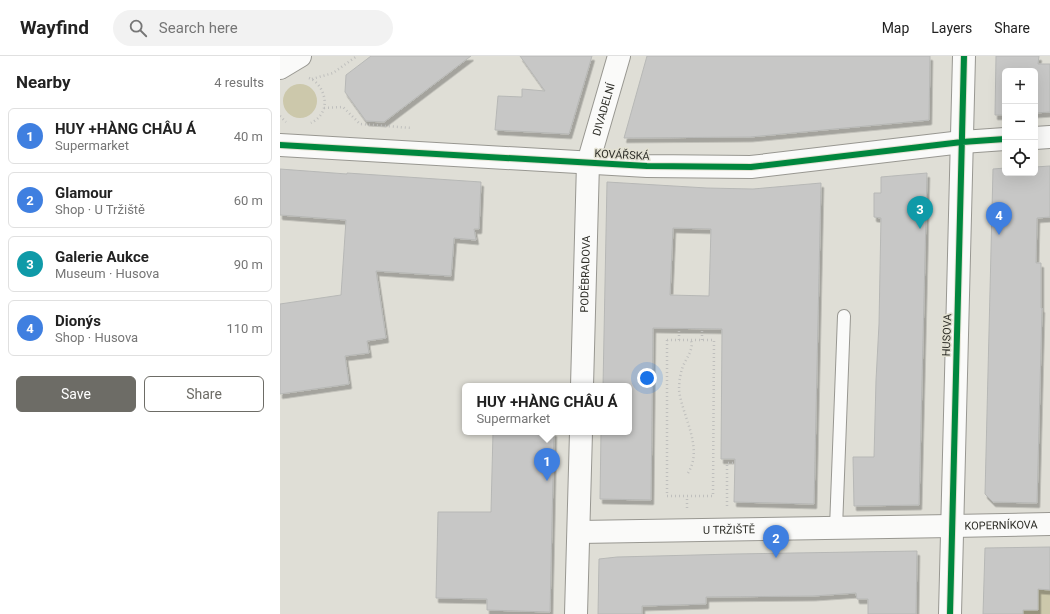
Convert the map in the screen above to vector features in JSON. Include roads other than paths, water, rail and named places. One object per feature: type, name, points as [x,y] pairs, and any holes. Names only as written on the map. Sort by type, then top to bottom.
[{"type":"street","points":[[280,68],[300,56]]},
{"type":"street","name":"DIVADELNÍ","points":[[588,163],[619,56]]},
{"type":"street","name":"HUSOVA","points":[[950,614],[964,56]]},
{"type":"street","points":[[1038,138],[1050,137]]},
{"type":"street","name":"KOVÁŘSKÁ","points":[[280,145],[646,166],[751,167],[962,142],[1002,139]]},
{"type":"street","name":"PODĚBRADOVA","points":[[582,383],[588,163]]},
{"type":"street","points":[[576,614],[581,435]]},
{"type":"street","name":"KOPERNÍKOVA","points":[[952,526],[1050,524]]},
{"type":"street","name":"U TRŽIŠTĚ","points":[[578,532],[952,526]]},
{"type":"lane","points":[[836,528],[844,316]]},
{"type":"place","name":"Galerie Aukce","points":[[920,229]]},
{"type":"place","name":"Dionýs","points":[[999,235]]},
{"type":"place","name":"HUY +HÀNG CHÂU Á","points":[[547,481]]},
{"type":"place","name":"Glamour","points":[[776,558]]}]
